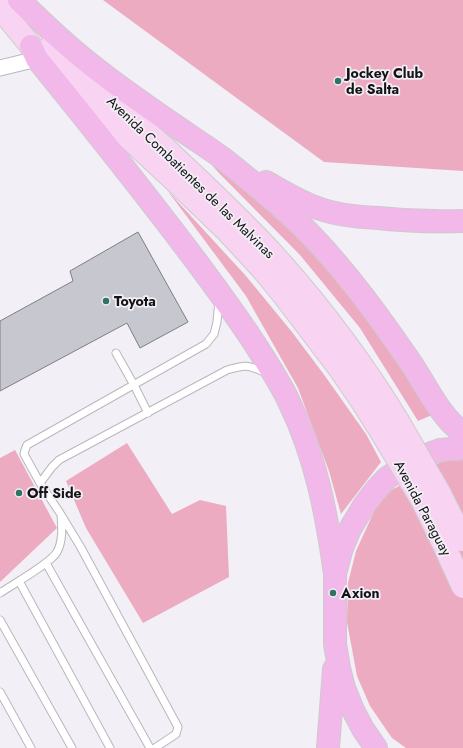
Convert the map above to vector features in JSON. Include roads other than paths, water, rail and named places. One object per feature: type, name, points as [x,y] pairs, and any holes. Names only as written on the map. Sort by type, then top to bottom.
[{"type":"highway","points":[[18,0],[57,36],[98,70],[142,103],[224,159],[298,223],[324,249],[348,278],[410,361],[446,417],[455,428],[463,433]]},
{"type":"highway","points":[[34,53],[141,188],[220,292],[277,378],[291,405],[317,476],[330,532],[335,574],[335,644],[328,748]]},
{"type":"highway","points":[[224,159],[299,200],[328,212],[405,221],[463,221]]},
{"type":"highway","points":[[335,574],[342,548],[350,529],[374,491],[386,478],[416,459],[440,450],[463,448]]},
{"type":"highway","points":[[335,644],[344,688],[363,729],[376,748]]},
{"type":"main road","name":"Avenida Combatientes de las Malvinas","points":[[18,0],[49,39],[77,68],[130,118],[164,147],[272,253],[321,310],[366,371],[389,425]]},
{"type":"main road","name":"Avenida Combatientes de las Malvinas","points":[[0,8],[34,53],[64,78],[182,187],[226,230],[264,271],[285,297],[339,368],[361,400],[389,425]]},
{"type":"main road","name":"Avenida Paraguay","points":[[389,425],[439,492],[463,540]]},
{"type":"main road","name":"Avenida Paraguay","points":[[389,425],[463,587]]},
{"type":"street","points":[[0,68],[34,53]]},
{"type":"lane","points":[[155,748],[176,734],[178,727],[80,546],[40,483],[24,454],[27,445],[206,344],[214,334],[217,322],[220,292]]},
{"type":"lane","points":[[116,353],[148,413]]},
{"type":"lane","points":[[40,483],[59,460],[227,370],[242,365],[251,366],[277,378]]},
{"type":"lane","points":[[0,593],[46,563],[57,552],[62,530],[60,513]]},
{"type":"lane","points":[[46,563],[150,748]]},
{"type":"lane","points":[[19,581],[110,748]]},
{"type":"lane","points":[[0,620],[72,748]]},
{"type":"lane","points":[[0,692],[31,748]]},
{"type":"place","name":"Jockey Club de Salta","points":[[338,81]]},
{"type":"place","name":"Toyota","points":[[106,301]]},
{"type":"place","name":"Off Side","points":[[19,493]]},
{"type":"place","name":"Axion","points":[[333,593]]}]
